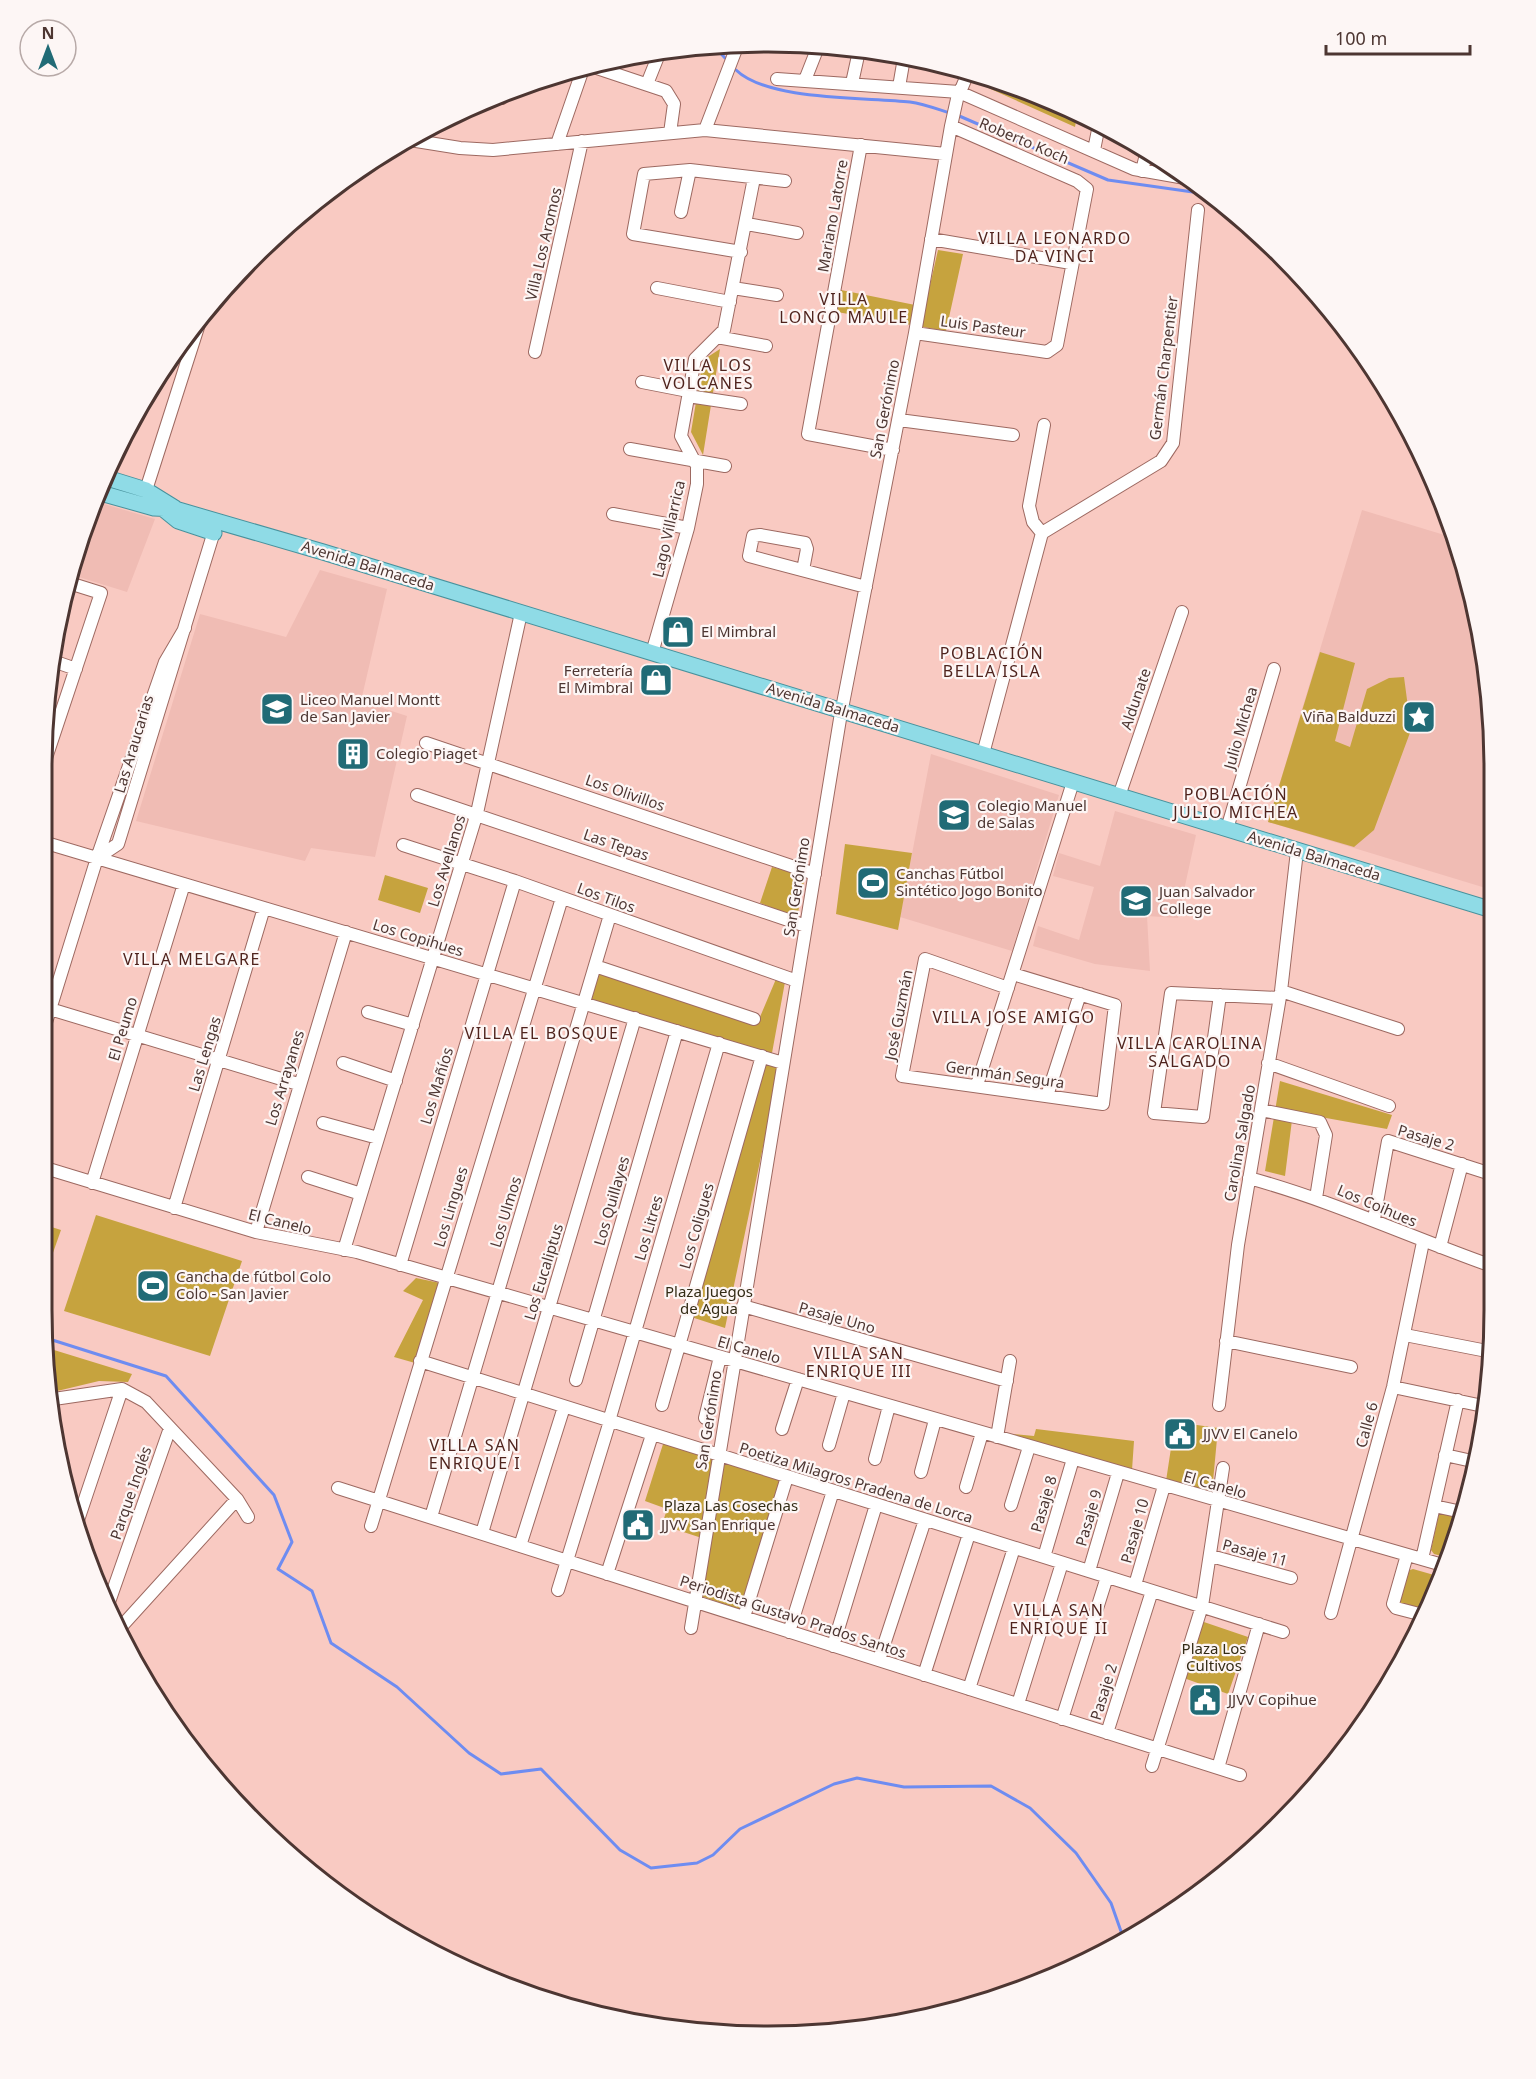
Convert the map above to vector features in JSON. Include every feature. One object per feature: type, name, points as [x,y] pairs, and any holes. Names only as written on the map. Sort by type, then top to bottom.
[{"type":"main road","name":"Avenida Balmaceda","points":[[113,480],[146,490],[169,508]]},
{"type":"main road","name":"Avenida Balmaceda","points":[[107,494],[169,508],[216,527],[521,613],[1484,907]]},
{"type":"street","points":[[705,130],[734,53]]},
{"type":"street","points":[[805,80],[815,54]]},
{"type":"street","points":[[852,82],[857,59]]},
{"type":"street","points":[[646,84],[656,62]]},
{"type":"street","points":[[899,87],[903,65]]},
{"type":"street","points":[[605,72],[662,89],[671,96],[674,104],[670,133]]},
{"type":"street","points":[[557,144],[582,77]]},
{"type":"street","points":[[777,79],[852,82],[959,92],[1142,171],[1169,175]]},
{"type":"street","name":"San Gerónimo","points":[[691,1628],[842,711],[915,333],[954,108],[965,80]]},
{"type":"street","name":"Roberto Koch","points":[[951,124],[1085,185],[1087,189],[1071,263]]},
{"type":"street","points":[[426,140],[481,150],[705,130],[946,154]]},
{"type":"street","points":[[1094,150],[1097,133]]},
{"type":"street","name":"Villa Los Aromos","points":[[535,352],[582,141]]},
{"type":"street","name":"Mariano Latorre","points":[[861,145],[808,434],[893,450]]},
{"type":"street","points":[[1142,171],[1145,160]]},
{"type":"street","points":[[681,212],[690,170]]},
{"type":"street","points":[[741,252],[633,234],[644,174],[690,170],[785,181]]},
{"type":"street","name":"Lago Villarrica","points":[[652,653],[688,528],[697,484],[697,466],[681,436],[694,359],[724,330],[747,224],[754,178]]},
{"type":"street","name":"Germán Charpentier","points":[[1042,533],[1161,461],[1173,443],[1198,210]]},
{"type":"street","points":[[747,224],[797,233]]},
{"type":"street","points":[[931,239],[1071,263]]},
{"type":"street","name":"Luis Pasteur","points":[[915,333],[1047,352],[1057,345],[1071,263]]},
{"type":"street","points":[[657,288],[730,302]]},
{"type":"street","points":[[733,288],[777,295]]},
{"type":"street","points":[[717,337],[766,346]]},
{"type":"street","points":[[146,490],[194,341]]},
{"type":"street","points":[[642,382],[741,404]]},
{"type":"street","points":[[898,420],[1013,435]]},
{"type":"street","points":[[983,754],[1042,533],[1033,522],[1029,506],[1044,425]]},
{"type":"street","points":[[630,449],[725,466]]},
{"type":"street","points":[[613,514],[688,528]]},
{"type":"street","name":"Las Araucarias","points":[[98,858],[118,844],[216,527]]},
{"type":"street","points":[[803,570],[807,549],[805,543],[760,535],[753,536],[749,556],[866,587]]},
{"type":"street","points":[[53,735],[101,593],[76,585]]},
{"type":"street","name":"Aldunate","points":[[1119,796],[1182,612]]},
{"type":"street","name":"Los Avellanos","points":[[344,1251],[477,813],[521,613]]},
{"type":"street","points":[[61,664],[76,669]]},
{"type":"street","name":"Julio Michea","points":[[1227,829],[1274,669]]},
{"type":"street","name":"Los Olivillos","points":[[426,743],[489,762],[815,874]]},
{"type":"street","points":[[977,1085],[1073,782]]},
{"type":"street","name":"Las Tepas","points":[[417,795],[477,813],[806,926]]},
{"type":"street","name":"Los Copihues","points":[[52,845],[783,1063]]},
{"type":"street","name":"Los Tilos","points":[[403,845],[515,881],[797,981]]},
{"type":"street","name":"Carolina Salgado","points":[[1218,1405],[1249,1178],[1280,994],[1297,851]]},
{"type":"street","points":[[52,1003],[98,858]]},
{"type":"street","name":"Los Mañíos","points":[[400,1265],[515,881]]},
{"type":"street","name":"El Peumo","points":[[92,1183],[184,884]]},
{"type":"street","name":"Los Lingues","points":[[371,1526],[562,898]]},
{"type":"street","name":"Las Lengas","points":[[174,1208],[264,908]]},
{"type":"street","name":"Los Ulmos","points":[[431,1517],[610,915]]},
{"type":"street","name":"Los Arrayanes","points":[[256,1232],[298,1084],[346,932]]},
{"type":"street","name":"José Guzmán","points":[[902,1076],[925,959],[1008,988]]},
{"type":"street","points":[[595,966],[754,1019]]},
{"type":"street","points":[[1013,974],[1080,994],[1047,1096]]},
{"type":"street","points":[[1220,995],[1203,1118],[1154,1113],[1171,993],[1280,994],[1398,1029]]},
{"type":"street","name":"Gernmán Segura","points":[[902,1076],[1103,1104],[1115,1005],[1080,994]]},
{"type":"street","points":[[52,1010],[298,1084]]},
{"type":"street","points":[[368,1012],[413,1025]]},
{"type":"street","name":"Los Eucaliptus","points":[[482,1533],[635,1018]]},
{"type":"street","name":"Los Quillayes","points":[[576,1380],[677,1031]]},
{"type":"street","name":"Los Litres","points":[[558,1590],[719,1043]]},
{"type":"street","name":"Los Coligues","points":[[662,1405],[762,1056]]},
{"type":"street","points":[[343,1063],[396,1081]]},
{"type":"street","points":[[1268,1063],[1389,1106]]},
{"type":"street","points":[[1261,1110],[1320,1122],[1324,1127],[1326,1135],[1316,1198]]},
{"type":"street","points":[[323,1123],[378,1138]]},
{"type":"street","name":"Pasaje 2","points":[[1374,1220],[1388,1142],[1462,1164]]},
{"type":"street","points":[[1440,1247],[1462,1164],[1484,1172]]},
{"type":"street","name":"El Canelo","points":[[52,1170],[256,1232],[344,1251],[446,1278],[1437,1563]]},
{"type":"street","points":[[308,1177],[361,1194]]},
{"type":"street","name":"Los Coihues","points":[[1249,1178],[1316,1198],[1423,1242],[1484,1263]]},
{"type":"street","name":"Calle 6","points":[[1331,1613],[1393,1387],[1423,1242]]},
{"type":"street","name":"Pasaje Uno","points":[[743,1306],[1007,1382]]},
{"type":"street","points":[[1405,1335],[1482,1350]]},
{"type":"street","points":[[1226,1341],[1351,1367]]},
{"type":"street","points":[[705,1418],[720,1357]]},
{"type":"street","name":"Poetiza Milagros Pradena de Lorca","points":[[420,1361],[1283,1632]]},
{"type":"street","points":[[997,1437],[1011,1361]]},
{"type":"street","points":[[782,1429],[798,1379]]},
{"type":"street","points":[[1393,1387],[1477,1405]]},
{"type":"street","points":[[59,1402],[122,1389],[146,1402],[237,1499],[248,1517]]},
{"type":"street","points":[[81,1511],[122,1389]]},
{"type":"street","points":[[830,1445],[844,1393]]},
{"type":"street","points":[[1422,1559],[1458,1401]]},
{"type":"street","points":[[874,1459],[888,1406]]},
{"type":"street","points":[[520,1546],[564,1407]]},
{"type":"street","points":[[921,1472],[935,1419]]},
{"type":"street","name":"Parque Inglés","points":[[111,1595],[170,1428]]},
{"type":"street","points":[[966,1487],[982,1433]]},
{"type":"street","points":[[608,1574],[652,1435]]},
{"type":"street","points":[[1011,1505],[1029,1447]]},
{"type":"street","points":[[1445,1455],[1468,1460]]},
{"type":"street","name":"Pasaje 8","points":[[1044,1557],[1073,1460]]},
{"type":"street","points":[[1152,1766],[1202,1606],[1223,1468]]},
{"type":"street","name":"Pasaje 9","points":[[1089,1571],[1118,1473]]},
{"type":"street","points":[[744,1617],[787,1477]]},
{"type":"street","name":"Pasaje 10","points":[[1135,1585],[1164,1486]]},
{"type":"street","name":"Periodista Gustavo Prados Santos","points":[[338,1488],[1240,1775]]},
{"type":"street","points":[[789,1632],[833,1491]]},
{"type":"street","points":[[124,1623],[237,1499]]},
{"type":"street","points":[[833,1646],[876,1505]]},
{"type":"street","points":[[1434,1506],[1455,1510]]},
{"type":"street","points":[[879,1660],[925,1520]]},
{"type":"street","points":[[924,1675],[969,1534]]},
{"type":"street","points":[[969,1689],[1014,1548]]},
{"type":"street","points":[[1407,1555],[1393,1604],[1396,1608],[1416,1614]]},
{"type":"street","name":"Pasaje 11","points":[[1210,1556],[1291,1578]]},
{"type":"street","points":[[1018,1704],[1062,1563]]},
{"type":"street","points":[[1062,1719],[1107,1577]]},
{"type":"street","name":"Pasaje 2","points":[[1107,1733],[1152,1591]]},
{"type":"street","points":[[1218,1768],[1259,1624]]},
{"type":"shaded area","points":[[103,504],[155,519],[127,592],[79,577]]},
{"type":"shaded area","points":[[1362,510],[1445,535],[1470,628],[1477,675],[1484,768],[1484,887],[1268,822]]},
{"type":"shaded area","name":"Liceo Manuel Montt de San Javier","points":[[320,570],[387,589],[361,701],[407,716],[375,857],[311,848],[305,861],[136,821],[200,614],[286,637]]},
{"type":"shaded area","points":[[931,754],[1059,795],[1012,951],[900,917]]},
{"type":"shaded area","name":"Juan Salvador College","points":[[1115,811],[1196,835],[1178,918],[1147,916],[1150,971],[1095,964],[1033,946],[1038,926],[1079,940],[1094,887],[1053,876],[1059,853],[1100,866]]},
{"type":"green space","points":[[983,86],[1042,107],[1076,122],[1075,127]]},
{"type":"green space","points":[[938,250],[963,254],[946,331],[837,312],[841,290],[925,307]]},
{"type":"green space","name":"VILLA LOS VOLCANES","points":[[720,349],[703,455],[691,432],[703,360]]},
{"type":"green space","points":[[1320,652],[1355,663],[1335,741],[1350,747],[1367,689],[1389,678],[1404,677],[1411,730],[1374,830],[1354,847],[1268,822]]},
{"type":"green space","name":"Canchas Fútbol Sintético Jogo Bonito","points":[[845,844],[912,853],[898,930],[836,914]]},
{"type":"green space","points":[[772,867],[805,876],[797,918],[760,903]]},
{"type":"green space","points":[[385,875],[428,888],[420,913],[378,900]]},
{"type":"green space","points":[[591,968],[757,1024],[776,979],[785,982],[772,1053],[579,999]]},
{"type":"green space","name":"Plaza Juegos de Agua","points":[[759,1061],[780,1066],[725,1328],[682,1314]]},
{"type":"green space","points":[[1280,1081],[1392,1115],[1387,1129],[1293,1112],[1285,1176],[1265,1171]]},
{"type":"green space","name":"Cancha de fútbol Colo Colo - San Javier","points":[[96,1215],[242,1261],[210,1356],[64,1311]]},
{"type":"green space","points":[[52,1227],[61,1230],[52,1256]]},
{"type":"green space","points":[[416,1278],[440,1283],[415,1363],[394,1357],[423,1300],[403,1291]]},
{"type":"green space","points":[[54,1350],[132,1374],[128,1382],[99,1381],[58,1391]]},
{"type":"green space","points":[[1190,1424],[1218,1428],[1212,1492],[1166,1481],[1171,1448],[1188,1448]]},
{"type":"green space","points":[[1036,1429],[1134,1441],[1132,1470],[1012,1434],[1034,1436]]},
{"type":"green space","name":"Plaza Las Cosechas","points":[[664,1441],[782,1480],[743,1611],[701,1596],[711,1541],[662,1525],[667,1509],[645,1501]]},
{"type":"green space","points":[[1443,1511],[1454,1514],[1440,1556],[1434,1554],[1431,1550],[1439,1513]]},
{"type":"green space","points":[[1413,1569],[1433,1575],[1419,1608],[1402,1604],[1399,1599],[1407,1571]]},
{"type":"green space","name":"Plaza Los Cultivos","points":[[1201,1621],[1248,1637],[1228,1694],[1181,1677]]},
{"type":"waterway","points":[[721,54],[725,58]]},
{"type":"waterway","points":[[736,70],[751,80],[793,92],[818,96],[910,102],[950,113]]},
{"type":"waterway","points":[[957,115],[1108,180],[1193,192]]},
{"type":"waterway","points":[[53,1340],[166,1376],[274,1495],[292,1542],[278,1569],[312,1591],[331,1643],[397,1687],[469,1753],[501,1774],[541,1769],[620,1850],[651,1868],[697,1863],[713,1855],[740,1829],[834,1784],[857,1778],[904,1787],[991,1786],[1030,1808],[1076,1853],[1111,1903],[1122,1933]]},
{"type":"place","name":"El Mimbral","points":[[678,632]]},
{"type":"place","name":"Ferretería El Mimbral","points":[[656,680]]},
{"type":"place","name":"Liceo Manuel Montt de San Javier","points":[[277,709]]},
{"type":"place","name":"Viña Balduzzi","points":[[1419,717]]},
{"type":"place","name":"Colegio Piaget","points":[[353,754]]},
{"type":"place","name":"Colegio Manuel de Salas","points":[[954,815]]},
{"type":"place","name":"Canchas Fútbol Sintético Jogo Bonito","points":[[873,883]]},
{"type":"place","name":"Juan Salvador College","points":[[1136,901]]},
{"type":"place","name":"Cancha de fútbol Colo Colo - San Javier","points":[[153,1286]]},
{"type":"place","name":"JJVV El Canelo","points":[[1180,1434]]},
{"type":"place","name":"JJVV San Enrique","points":[[638,1525]]},
{"type":"place","name":"JJVV Copihue","points":[[1205,1700]]},
{"type":"district","name":"VILLA LEONARDO DA VINCI","points":[[1055,247]]},
{"type":"district","name":"VILLA LONCO MAULE","points":[[844,308]]},
{"type":"district","name":"VILLA LOS VOLCANES","points":[[708,374]]},
{"type":"district","name":"POBLACIÓN BELLA ISLA","points":[[992,662]]},
{"type":"district","name":"POBLACIÓN JULIO MICHEA","points":[[1236,803]]},
{"type":"district","name":"VILLA MELGARE","points":[[192,959]]},
{"type":"district","name":"VILLA JOSE AMIGO","points":[[1014,1017]]},
{"type":"district","name":"VILLA EL BOSQUE","points":[[542,1033]]},
{"type":"district","name":"VILLA CAROLINA SALGADO","points":[[1190,1052]]},
{"type":"district","name":"VILLA SAN ENRIQUE III","points":[[859,1362]]},
{"type":"district","name":"VILLA SAN ENRIQUE I","points":[[475,1454]]},
{"type":"district","name":"VILLA SAN ENRIQUE II","points":[[1059,1619]]}]
